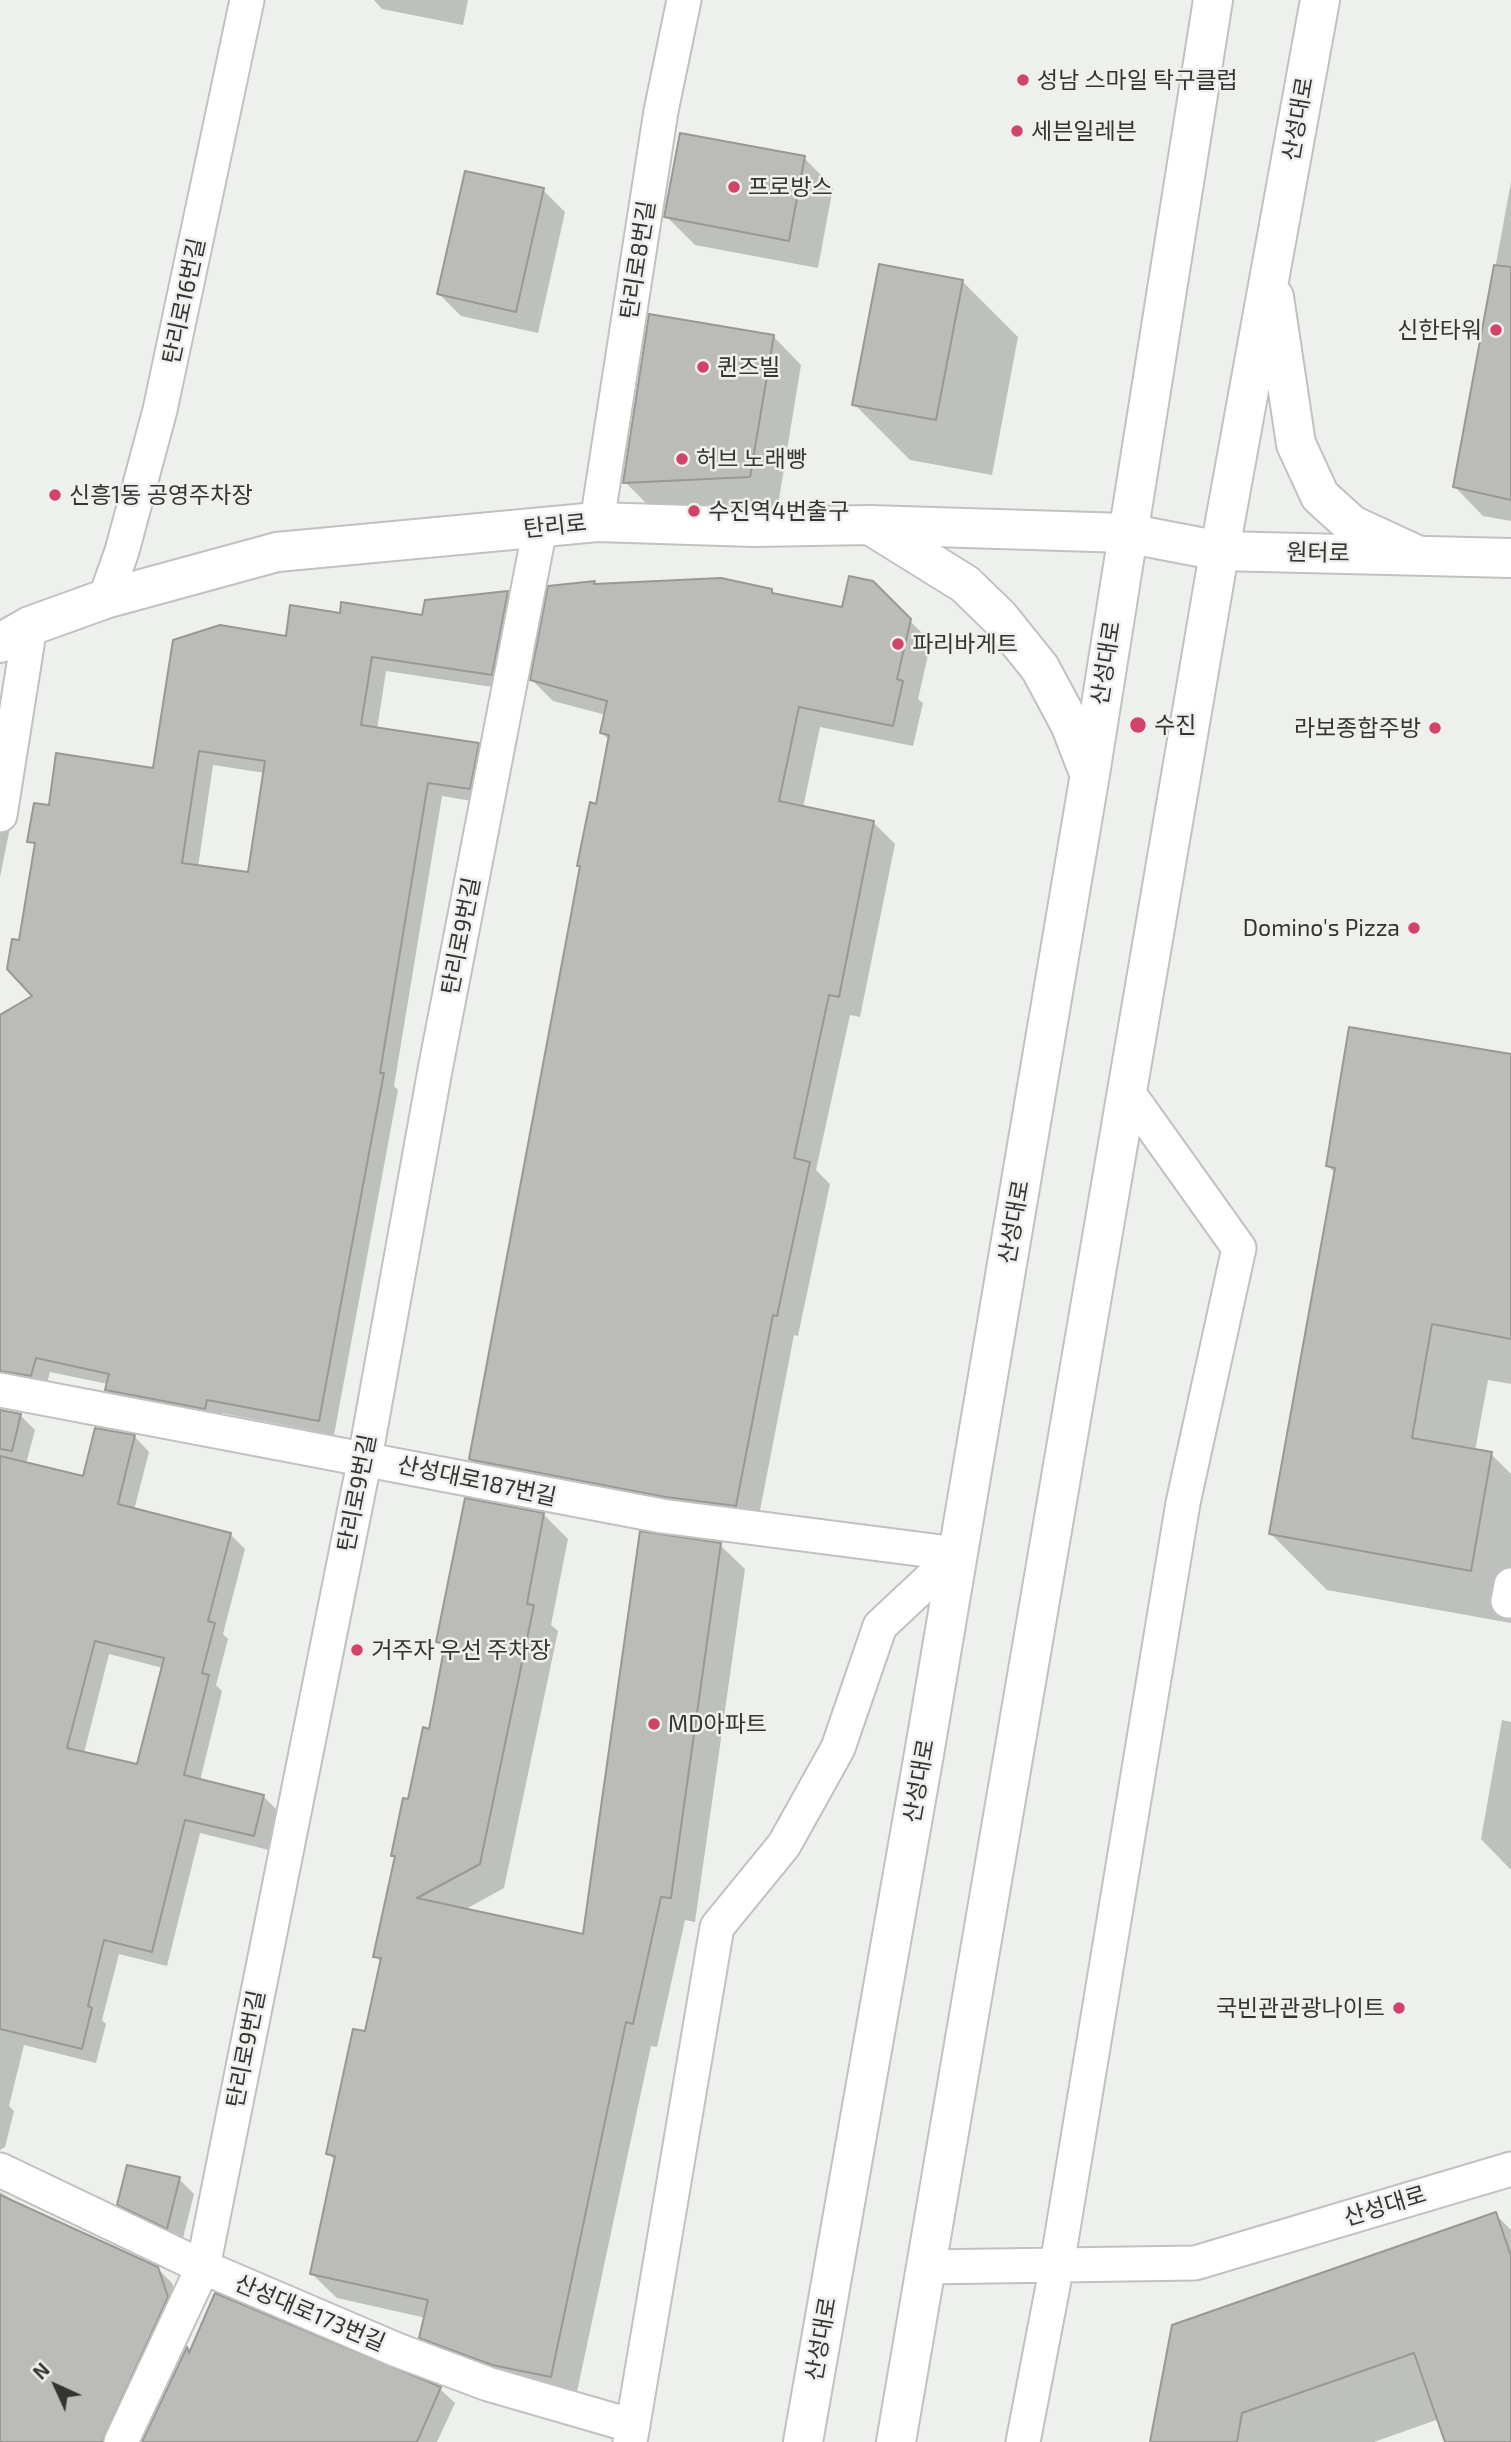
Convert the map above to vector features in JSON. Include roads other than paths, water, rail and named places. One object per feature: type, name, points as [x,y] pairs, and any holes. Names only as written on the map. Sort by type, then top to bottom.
[{"type":"main road","name":"산성대로","points":[[803,2442],[1090,775],[1126,533],[1213,0]]},
{"type":"main road","name":"산성대로","points":[[896,2442],[1220,551],[1320,0]]},
{"type":"main road","points":[[1270,272],[1290,386],[1296,444],[1320,496],[1352,525],[1416,555]]},
{"type":"main road","name":"탄리로","points":[[15,634],[105,599],[276,552],[597,522],[753,527],[870,525],[1126,533]]},
{"type":"main road","points":[[870,525],[965,583],[999,617],[1040,668],[1070,724],[1090,775]]},
{"type":"main road","name":"원터로","points":[[1126,533],[1220,551],[1511,558]]},
{"type":"street","name":"탄리로16번길","points":[[105,599],[122,551],[160,410],[247,0]]},
{"type":"street","name":"탄리로8번길","points":[[597,522],[662,111],[684,0]]},
{"type":"street","name":"탄리로9번길","points":[[121,2442],[202,2267],[365,1458],[435,1070],[540,528]]},
{"type":"street","points":[[0,815],[15,634]]},
{"type":"street","points":[[1023,2442],[1057,2265],[1183,1503],[1239,1248],[1128,1091]]},
{"type":"street","name":"산성대로187번길","points":[[0,1390],[662,1516],[957,1554]]},
{"type":"street","points":[[631,2434],[717,1927],[785,1845],[838,1748],[880,1626],[957,1554]]},
{"type":"street","name":"산성대로","points":[[925,2266],[1195,2263],[1511,2169]]},
{"type":"street","name":"산성대로173번길","points":[[0,2170],[202,2267],[462,2376],[631,2434]]},
{"type":"place","name":"성남 스마일 탁구클럽","points":[[1023,80]]},
{"type":"place","name":"세븐일레븐","points":[[1017,131]]},
{"type":"place","name":"프로방스","points":[[734,187]]},
{"type":"place","name":"신한타워","points":[[1496,330]]},
{"type":"place","name":"퀸즈빌","points":[[703,367]]},
{"type":"place","name":"허브 노래빵","points":[[682,459]]},
{"type":"place","name":"신흥1동 공영주차장","points":[[55,495]]},
{"type":"place","name":"수진역4번출구","points":[[694,511]]},
{"type":"place","name":"파리바게트","points":[[898,644]]},
{"type":"place","name":"수진","points":[[1138,725]]},
{"type":"place","name":"라보종합주방","points":[[1435,728]]},
{"type":"place","name":"Domino's Pizza","points":[[1414,928]]},
{"type":"place","name":"거주자 우선 주차장","points":[[357,1650]]},
{"type":"place","name":"MD아파트","points":[[654,1724]]},
{"type":"place","name":"국빈관관광나이트","points":[[1399,2008]]}]
